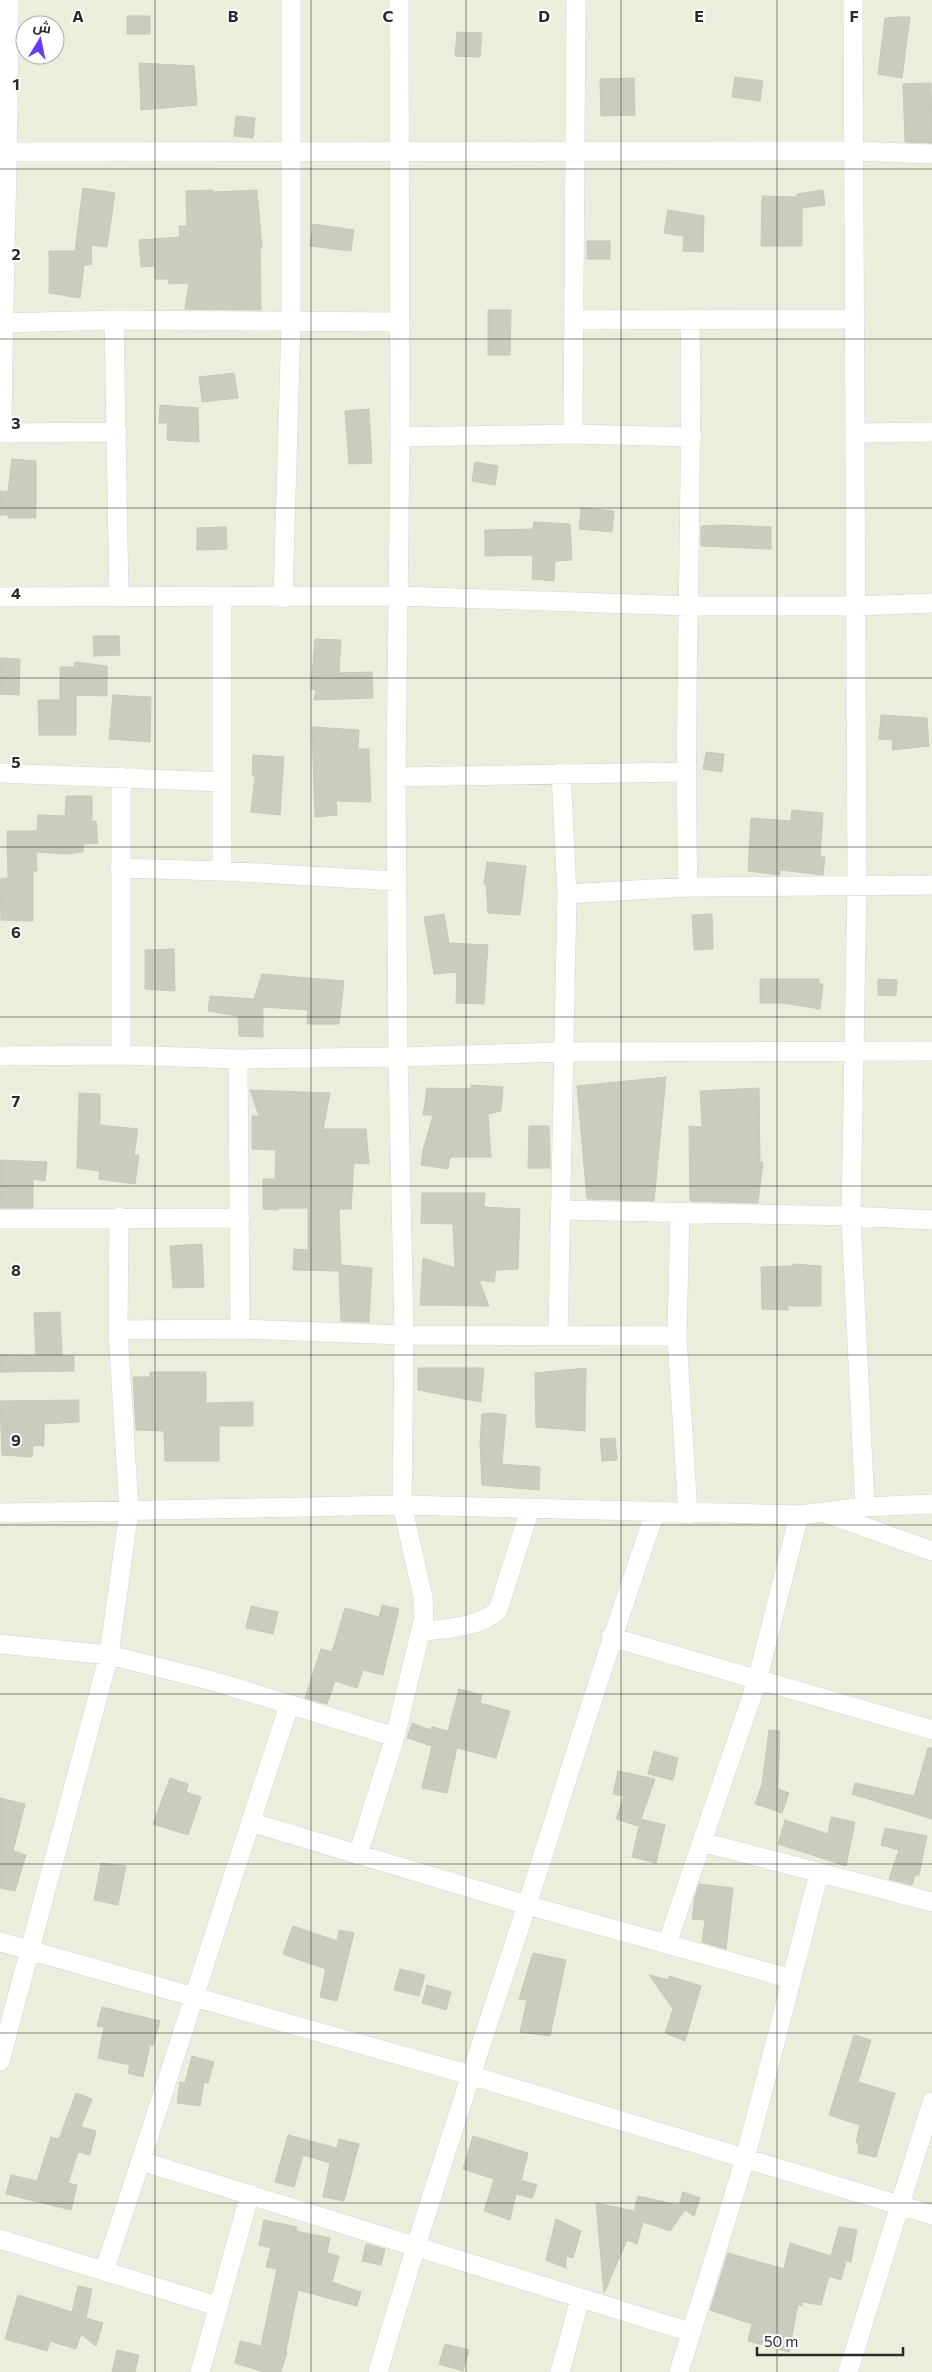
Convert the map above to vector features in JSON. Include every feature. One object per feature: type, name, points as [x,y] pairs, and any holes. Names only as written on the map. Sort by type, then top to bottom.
[{"type":"street","points":[[9,0],[1,433],[117,432]]},
{"type":"street","points":[[282,598],[291,323],[291,0]]},
{"type":"street","points":[[358,1855],[395,1737],[424,1617],[423,1597],[402,1505],[404,1335],[396,881],[397,596],[400,437],[399,0]]},
{"type":"street","points":[[573,434],[573,152],[576,0]]},
{"type":"street","points":[[853,0],[858,606],[857,885],[852,1216],[865,1508]]},
{"type":"street","points":[[5,152],[399,150],[573,152],[854,151],[932,154]]},
{"type":"street","points":[[574,320],[855,319]]},
{"type":"street","points":[[3,323],[114,320],[291,323],[399,322]]},
{"type":"street","points":[[114,320],[119,597]]},
{"type":"street","points":[[688,887],[685,772],[690,606],[692,437],[690,320]]},
{"type":"street","points":[[856,433],[932,432]]},
{"type":"street","points":[[400,437],[573,434],[692,437]]},
{"type":"street","points":[[0,597],[282,598],[397,596],[690,606],[858,606],[932,603]]},
{"type":"street","points":[[222,598],[222,871]]},
{"type":"street","points":[[396,777],[685,772]]},
{"type":"street","points":[[0,773],[222,782]]},
{"type":"street","points":[[558,1336],[567,894],[561,774]]},
{"type":"street","points":[[121,777],[121,1055]]},
{"type":"street","points":[[120,868],[222,871],[396,881]]},
{"type":"street","points":[[567,894],[688,887],[932,885]]},
{"type":"street","points":[[0,1056],[121,1055],[238,1059],[564,1052],[932,1051]]},
{"type":"street","points":[[238,1059],[240,1329]]},
{"type":"street","points":[[562,1210],[852,1216],[932,1220]]},
{"type":"street","points":[[680,1213],[677,1336],[688,1514]]},
{"type":"street","points":[[0,1219],[119,1217],[240,1218]]},
{"type":"street","points":[[0,2061],[109,1654],[129,1511],[118,1330],[119,1217]]},
{"type":"street","points":[[118,1330],[240,1329],[404,1335],[677,1336]]},
{"type":"street","points":[[0,1513],[402,1505],[688,1514],[800,1515],[865,1508],[932,1504]]},
{"type":"street","points":[[421,1632],[478,1622],[490,1618],[498,1610],[530,1509]]},
{"type":"street","points":[[822,1512],[932,1551]]},
{"type":"street","points":[[378,2372],[416,2245],[527,1905],[611,1637],[655,1513]]},
{"type":"street","points":[[667,1944],[757,1681],[800,1515]]},
{"type":"street","points":[[611,1637],[757,1681],[932,1730]]},
{"type":"street","points":[[0,1644],[109,1654],[213,1681],[289,1706],[395,1737]]},
{"type":"street","points":[[104,2271],[196,1996],[250,1822],[289,1706]]},
{"type":"street","points":[[250,1822],[527,1905],[792,1979]]},
{"type":"street","points":[[702,1842],[932,1902]]},
{"type":"street","points":[[679,2372],[745,2159],[820,1874]]},
{"type":"street","points":[[0,1942],[470,2075],[932,2215]]},
{"type":"street","points":[[848,2372],[932,2102]]},
{"type":"street","points":[[141,2161],[416,2245],[580,2299],[690,2332]]},
{"type":"street","points":[[200,2372],[250,2194]]},
{"type":"street","points":[[0,2239],[217,2306]]},
{"type":"street","points":[[560,2372],[580,2299]]},
{"type":"building","points":[[127,16],[150,16],[150,34],[127,34]]},
{"type":"building","points":[[910,17],[902,78],[878,74],[885,18]]},
{"type":"building","points":[[457,32],[482,33],[480,57],[455,56]]},
{"type":"building","points":[[139,63],[194,66],[197,105],[141,110]]},
{"type":"building","points":[[735,77],[763,81],[760,101],[732,97]]},
{"type":"building","points":[[634,78],[635,115],[601,116],[600,79]]},
{"type":"building","points":[[931,83],[932,143],[905,142],[903,84]]},
{"type":"building","points":[[236,116],[255,118],[253,138],[234,136]]},
{"type":"building","points":[[83,188],[115,193],[107,247],[91,245],[92,264],[84,265],[80,298],[49,293],[49,251],[75,251]]},
{"type":"building","points":[[213,190],[213,192],[257,190],[262,248],[260,248],[261,310],[185,309],[189,283],[169,284],[168,279],[155,279],[155,266],[141,267],[139,240],[180,237],[179,226],[187,226],[186,191]]},
{"type":"building","points":[[823,190],[825,205],[802,208],[802,246],[761,246],[762,196],[797,197],[797,194]]},
{"type":"building","points":[[668,210],[704,216],[703,252],[683,251],[684,236],[664,233]]},
{"type":"building","points":[[313,224],[354,230],[351,251],[310,246]]},
{"type":"building","points":[[587,241],[610,241],[610,259],[587,259]]},
{"type":"building","points":[[488,310],[511,310],[510,355],[488,355]]},
{"type":"building","points":[[234,373],[238,398],[202,402],[199,377]]},
{"type":"building","points":[[160,405],[198,408],[199,442],[167,440],[168,423],[159,423]]},
{"type":"building","points":[[369,409],[372,463],[349,464],[345,411]]},
{"type":"building","points":[[12,459],[36,461],[36,518],[8,518],[8,515],[0,515],[0,491],[8,492]]},
{"type":"building","points":[[475,462],[498,466],[495,485],[472,481]]},
{"type":"building","points":[[581,508],[614,511],[612,532],[579,529]]},
{"type":"building","points":[[534,522],[570,524],[572,560],[555,561],[554,581],[532,579],[533,555],[485,556],[485,530],[533,529]]},
{"type":"building","points":[[701,526],[771,527],[771,549],[701,546]]},
{"type":"building","points":[[226,527],[227,549],[197,550],[197,528]]},
{"type":"building","points":[[93,636],[119,636],[120,655],[94,656]]},
{"type":"building","points":[[315,639],[341,640],[339,673],[372,672],[373,698],[314,700],[316,690],[311,689]]},
{"type":"building","points":[[0,658],[20,659],[19,695],[0,694]]},
{"type":"building","points":[[75,662],[107,666],[107,696],[76,695],[76,735],[39,735],[38,700],[60,700],[60,667],[74,667]]},
{"type":"building","points":[[113,695],[151,697],[150,742],[109,739]]},
{"type":"building","points":[[881,715],[927,718],[929,746],[892,750],[893,740],[879,739]]},
{"type":"building","points":[[312,727],[359,730],[358,749],[369,749],[371,802],[336,801],[337,815],[315,817]]},
{"type":"building","points":[[706,752],[724,754],[722,772],[703,769]]},
{"type":"building","points":[[253,755],[284,757],[280,815],[251,812],[255,775],[252,775]]},
{"type":"building","points":[[66,796],[92,796],[92,822],[96,821],[98,843],[83,844],[83,852],[66,854],[36,852],[37,871],[33,871],[33,921],[1,920],[0,879],[8,878],[7,831],[37,831],[38,815],[65,816]]},
{"type":"building","points":[[792,810],[823,813],[820,857],[825,857],[823,875],[780,870],[780,875],[748,871],[751,818],[791,821]]},
{"type":"building","points":[[487,862],[526,866],[520,915],[488,913],[486,884],[484,884]]},
{"type":"building","points":[[444,914],[449,943],[488,945],[484,1004],[456,1003],[457,972],[434,974],[424,917]]},
{"type":"building","points":[[712,914],[713,949],[694,950],[692,915]]},
{"type":"building","points":[[174,949],[175,991],[145,989],[145,950]]},
{"type":"building","points":[[262,974],[344,981],[339,1024],[307,1024],[308,1010],[263,1007],[263,1037],[239,1036],[238,1016],[208,1011],[210,996],[254,999]]},
{"type":"building","points":[[760,979],[819,979],[819,984],[823,984],[820,1009],[783,1003],[760,1003]]},
{"type":"building","points":[[878,979],[897,980],[896,996],[878,995]]},
{"type":"building","points":[[666,1077],[654,1201],[587,1199],[577,1086]]},
{"type":"building","points":[[471,1085],[503,1087],[501,1111],[488,1114],[491,1157],[450,1157],[448,1169],[421,1165],[423,1150],[433,1115],[423,1115],[427,1088],[471,1089]]},
{"type":"building","points":[[759,1088],[760,1162],[763,1162],[758,1203],[690,1201],[689,1126],[702,1127],[700,1091]]},
{"type":"building","points":[[250,1090],[330,1093],[323,1129],[366,1129],[369,1164],[354,1163],[351,1209],[339,1209],[341,1265],[372,1268],[369,1322],[341,1321],[339,1271],[293,1270],[294,1249],[308,1250],[308,1208],[263,1209],[263,1179],[275,1179],[276,1150],[252,1149],[252,1116],[259,1116]]},
{"type":"building","points":[[79,1093],[100,1094],[100,1125],[138,1129],[134,1155],[139,1155],[135,1184],[99,1179],[100,1171],[77,1168]]},
{"type":"building","points":[[529,1126],[549,1126],[550,1168],[528,1168]]},
{"type":"building","points":[[0,1160],[47,1162],[45,1181],[33,1179],[33,1208],[0,1208]]},
{"type":"building","points":[[422,1193],[485,1193],[484,1207],[520,1209],[518,1269],[496,1270],[494,1282],[479,1280],[489,1306],[420,1305],[423,1258],[455,1268],[453,1224],[421,1223]]},
{"type":"building","points":[[202,1244],[204,1287],[173,1288],[170,1246]]},
{"type":"building","points":[[793,1264],[821,1266],[821,1306],[787,1306],[789,1310],[762,1309],[761,1267],[793,1266]]},
{"type":"building","points":[[60,1312],[62,1356],[74,1356],[74,1371],[0,1372],[0,1355],[36,1356],[34,1313]]},
{"type":"building","points":[[418,1368],[484,1368],[481,1402],[418,1390]]},
{"type":"building","points":[[586,1368],[585,1431],[536,1427],[535,1373]]},
{"type":"building","points":[[150,1372],[206,1372],[206,1403],[253,1402],[253,1426],[219,1426],[219,1461],[165,1461],[164,1431],[136,1430],[133,1377],[150,1377]]},
{"type":"building","points":[[79,1400],[79,1422],[44,1424],[44,1446],[33,1445],[32,1457],[2,1455],[0,1401]]},
{"type":"building","points":[[482,1414],[506,1415],[502,1464],[540,1467],[539,1490],[482,1485],[480,1442]]},
{"type":"building","points":[[615,1438],[617,1460],[602,1461],[600,1439]]},
{"type":"building","points":[[382,1605],[399,1609],[383,1675],[363,1670],[357,1688],[335,1681],[327,1704],[305,1698],[321,1649],[332,1652],[345,1608],[379,1617]]},
{"type":"building","points":[[251,1606],[278,1612],[273,1634],[246,1628]]},
{"type":"building","points":[[459,1689],[482,1695],[480,1703],[510,1711],[496,1758],[457,1748],[447,1793],[422,1788],[432,1746],[407,1738],[412,1723],[431,1730],[432,1727],[448,1731]]},
{"type":"building","points":[[769,1730],[780,1731],[778,1789],[789,1793],[782,1813],[755,1804],[762,1784]]},
{"type":"building","points":[[928,1748],[932,1748],[932,1819],[852,1794],[855,1783],[914,1796]]},
{"type":"building","points":[[654,1751],[678,1758],[673,1780],[648,1774]]},
{"type":"building","points":[[618,1771],[655,1779],[641,1819],[665,1825],[656,1863],[632,1857],[640,1822],[638,1826],[616,1819],[624,1796],[613,1794]]},
{"type":"building","points":[[170,1778],[188,1784],[186,1792],[201,1797],[188,1835],[153,1824]]},
{"type":"building","points":[[0,1798],[25,1804],[13,1851],[26,1855],[15,1891],[0,1888]]},
{"type":"building","points":[[831,1817],[855,1822],[846,1866],[778,1844],[785,1820],[828,1834]]},
{"type":"building","points":[[885,1828],[927,1836],[919,1875],[915,1875],[912,1885],[889,1879],[899,1850],[881,1845]]},
{"type":"building","points":[[101,1863],[126,1866],[118,1905],[94,1900]]},
{"type":"building","points":[[699,1884],[733,1888],[726,1949],[702,1942],[705,1920],[692,1919]]},
{"type":"building","points":[[293,1926],[337,1941],[339,1930],[354,1933],[337,2001],[320,1997],[326,1969],[283,1954]]},
{"type":"building","points":[[533,1953],[566,1960],[550,2036],[520,2032],[527,2000],[519,1999]]},
{"type":"building","points":[[400,1969],[425,1975],[419,1996],[394,1990]]},
{"type":"building","points":[[649,1975],[669,1980],[669,1976],[701,1986],[685,2041],[665,2033],[673,2009]]},
{"type":"building","points":[[427,1985],[451,1992],[446,2010],[422,2003]]},
{"type":"building","points":[[102,2007],[160,2021],[153,2046],[150,2045],[143,2077],[128,2073],[130,2065],[98,2058],[104,2027],[97,2026]]},
{"type":"building","points":[[854,2035],[871,2040],[858,2082],[895,2093],[876,2157],[858,2153],[859,2143],[856,2143],[860,2125],[829,2115]]},
{"type":"building","points":[[192,2056],[214,2062],[208,2083],[204,2082],[200,2106],[177,2103],[180,2082],[185,2083]]},
{"type":"building","points":[[76,2093],[92,2099],[81,2127],[96,2131],[90,2155],[78,2152],[68,2183],[77,2185],[71,2210],[6,2194],[11,2175],[37,2181],[51,2137],[59,2139]]},
{"type":"building","points":[[288,2135],[337,2148],[339,2139],[359,2144],[344,2201],[323,2197],[330,2163],[303,2155],[294,2187],[275,2182]]},
{"type":"building","points":[[473,2136],[528,2153],[521,2180],[537,2185],[532,2198],[516,2194],[510,2220],[484,2211],[494,2179],[463,2169]]},
{"type":"building","points":[[683,2192],[700,2198],[694,2216],[685,2210],[670,2231],[643,2222],[637,2244],[627,2240],[604,2293],[596,2203],[634,2211],[638,2196],[679,2205]]},
{"type":"building","points":[[556,2219],[581,2231],[573,2258],[566,2256],[566,2268],[546,2260]]},
{"type":"building","points":[[264,2220],[297,2227],[296,2231],[330,2238],[327,2253],[339,2256],[332,2282],[361,2292],[357,2306],[298,2290],[287,2352],[281,2372],[264,2372],[235,2363],[240,2341],[261,2346],[277,2269],[266,2267],[271,2248],[259,2245]]},
{"type":"building","points":[[839,2227],[857,2230],[851,2262],[846,2261],[841,2280],[829,2276],[821,2305],[802,2302],[802,2306],[798,2304],[789,2352],[748,2341],[752,2324],[710,2310],[728,2253],[784,2269],[790,2243],[831,2256]]},
{"type":"building","points":[[366,2244],[385,2249],[381,2265],[362,2261]]},
{"type":"building","points":[[78,2286],[92,2289],[86,2318],[103,2323],[96,2346],[81,2334],[76,2349],[50,2341],[47,2351],[5,2339],[18,2295],[72,2312]]},
{"type":"building","points":[[445,2344],[469,2350],[463,2371],[439,2364]]},
{"type":"building","points":[[117,2350],[139,2355],[135,2372],[112,2372]]}]
